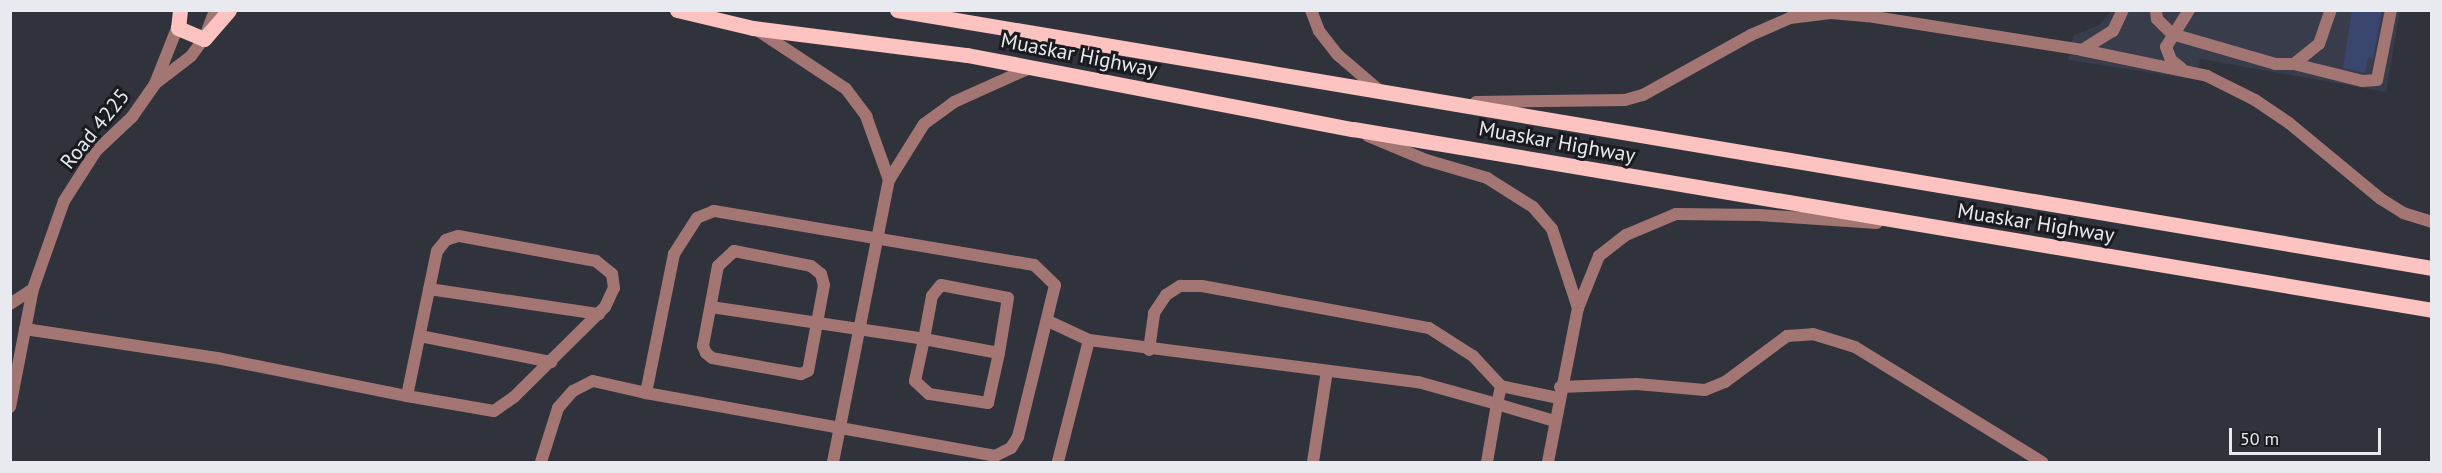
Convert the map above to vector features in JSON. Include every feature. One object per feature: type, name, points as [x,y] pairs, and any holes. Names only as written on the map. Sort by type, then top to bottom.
[{"type":"main road","points":[[180,10],[177,28],[204,39],[229,10]]},
{"type":"main road","name":"Muaskar Highway","points":[[677,10],[753,28],[1032,67],[1353,129],[1920,226],[2432,310]]},
{"type":"main road","name":"Muaskar Highway","points":[[897,10],[2432,268]]},
{"type":"street","name":"Road 4225","points":[[10,407],[12,383],[33,289],[64,201],[96,151],[132,117],[155,84],[185,10]]},
{"type":"street","name":"Road 4225","points":[[155,84],[180,66],[204,39],[215,10]]},
{"type":"street","points":[[1311,10],[1319,31],[1338,55],[1381,92]]},
{"type":"street","points":[[2082,50],[2113,31],[2123,10]]},
{"type":"street","points":[[2156,10],[2157,20],[2172,34],[2275,64],[2294,64],[2362,81],[2377,80],[2391,10]]},
{"type":"street","points":[[2181,68],[2167,52],[2172,34],[2188,10]]},
{"type":"street","points":[[2294,64],[2319,44],[2331,10]]},
{"type":"street","points":[[1442,102],[1569,104],[1625,100],[1652,90],[1752,35],[1790,18],[1830,13],[2082,50],[2181,68],[2226,84],[2255,100],[2329,153],[2381,199],[2403,213],[2432,222]]},
{"type":"street","points":[[753,28],[846,89],[866,116],[889,180]]},
{"type":"street","points":[[833,462],[857,330],[878,241],[889,180],[924,124],[954,102],[1032,67]]},
{"type":"street","points":[[1353,129],[1426,160],[1487,178],[1533,207],[1552,229],[1578,308]]},
{"type":"street","points":[[541,462],[558,408],[573,391],[593,381],[646,393],[839,426],[995,456],[1003,452],[1018,437],[1055,285],[1034,265],[878,241],[714,211],[697,219],[674,254],[646,393]]},
{"type":"street","points":[[1548,462],[1559,393],[1578,308],[1599,256],[1645,224],[1676,214],[1759,215],[1920,226]]},
{"type":"street","points":[[25,329],[217,358],[407,396],[494,411],[551,362],[599,314],[615,288],[612,274],[596,261],[458,236],[446,240],[437,251],[407,396]]},
{"type":"street","points":[[734,251],[811,266],[820,274],[824,285],[819,323],[812,363],[801,374],[712,358],[703,346],[718,266],[734,251]]},
{"type":"street","points":[[940,285],[1008,298],[992,399],[984,404],[921,390],[915,381],[924,339],[932,296],[940,285]]},
{"type":"street","points":[[1149,350],[1154,313],[1166,295],[1180,286],[1202,286],[1429,328],[1473,356],[1501,386],[1559,393],[1637,384],[1673,390],[1705,390],[1725,382],[1787,336],[1813,334],[1855,347],[2042,462]]},
{"type":"street","points":[[10,304],[33,289]]},
{"type":"street","points":[[429,289],[599,314]]},
{"type":"street","points":[[711,307],[924,339],[999,353]]},
{"type":"street","points":[[1048,321],[1089,340],[1149,350],[1418,382],[1554,421]]},
{"type":"street","points":[[420,336],[551,362]]},
{"type":"street","points":[[1058,462],[1089,340]]},
{"type":"street","points":[[1313,462],[1328,371]]},
{"type":"street","points":[[1487,462],[1501,386]]},
{"type":"shaded area","points":[[2111,11],[2400,11],[2386,92],[2200,59],[2198,80],[2068,60],[2073,36],[2099,25]]},
{"type":"building","points":[[2352,10],[2382,10],[2373,59],[2368,58],[2365,73],[2343,68]]}]
